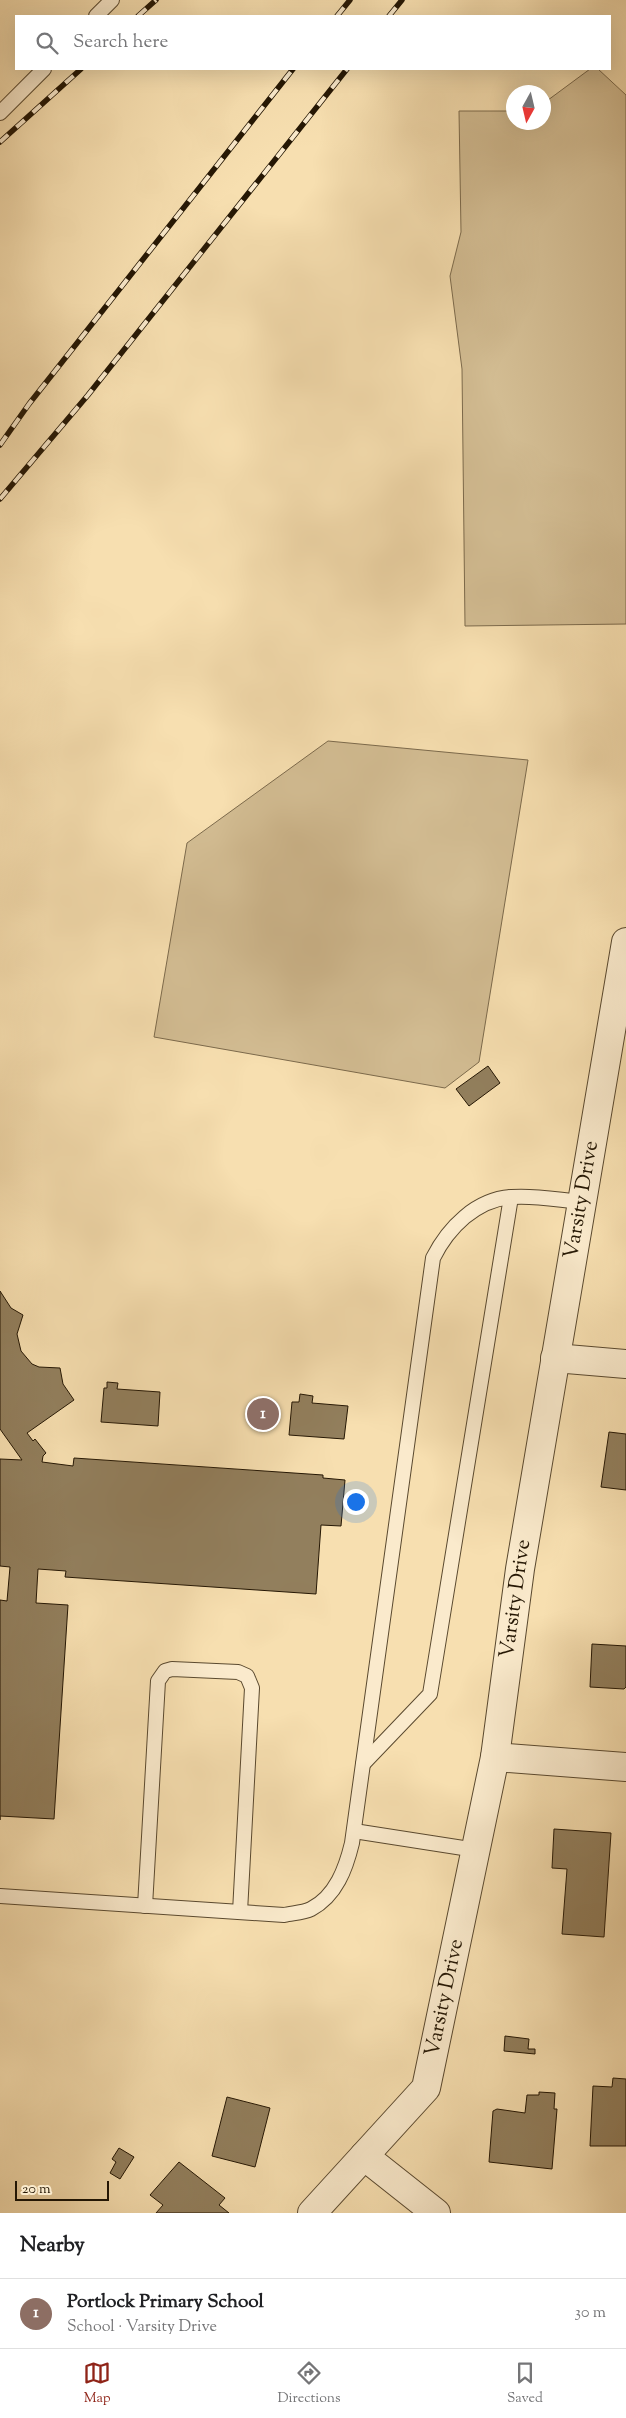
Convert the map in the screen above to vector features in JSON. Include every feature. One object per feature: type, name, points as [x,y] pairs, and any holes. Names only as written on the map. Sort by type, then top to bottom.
[{"type":"street","name":"Varsity Drive","points":[[312,2213],[426,2088],[495,1757],[520,1569],[625,956]]},
{"type":"street","points":[[555,1358],[626,1364]]},
{"type":"street","points":[[495,1757],[626,1767]]},
{"type":"street","points":[[364,2156],[436,2213]]},
{"type":"lane","points":[[97,15],[112,0]]},
{"type":"lane","points":[[0,113],[43,70]]},
{"type":"lane","points":[[0,1896],[284,1915],[311,1909],[329,1894],[345,1872],[354,1831],[433,1258],[443,1238],[467,1214],[490,1202],[512,1197],[582,1202]]},
{"type":"lane","points":[[363,1764],[430,1694],[512,1197]]},
{"type":"lane","points":[[145,1906],[158,1682],[165,1671],[172,1669],[238,1672],[247,1676],[252,1688],[240,1912]]},
{"type":"lane","points":[[354,1831],[476,1850]]},
{"type":"shaded area","points":[[589,70],[599,70],[626,95],[626,624],[465,626],[462,369],[450,276],[461,232],[459,111],[506,111],[506,130],[551,130],[551,98]]},
{"type":"shaded area","points":[[328,741],[528,760],[479,1062],[445,1088],[154,1037],[187,843]]},
{"type":"building","points":[[488,1066],[500,1083],[469,1106],[456,1089]]},
{"type":"building","points":[[0,1291],[11,1308],[23,1315],[17,1334],[21,1351],[32,1364],[39,1367],[60,1368],[63,1384],[74,1400],[27,1433],[33,1441],[35,1439],[46,1453],[43,1456],[42,1462],[73,1466],[74,1458],[323,1475],[323,1478],[345,1480],[341,1526],[321,1525],[316,1594],[65,1577],[66,1571],[38,1569],[36,1603],[68,1605],[54,1819],[0,1816],[0,1600],[7,1601],[10,1567],[0,1566],[0,1459],[22,1460],[0,1429]]},
{"type":"building","points":[[107,1382],[118,1383],[117,1389],[160,1392],[158,1426],[101,1422],[104,1388],[107,1388]]},
{"type":"building","points":[[300,1394],[313,1396],[312,1403],[348,1406],[344,1439],[289,1435],[292,1402],[299,1402]]},
{"type":"building","points":[[609,1432],[626,1434],[626,1490],[601,1487]]},
{"type":"building","points":[[592,1644],[626,1646],[626,1687],[624,1689],[590,1687]]},
{"type":"building","points":[[554,1829],[611,1833],[604,1937],[562,1934],[567,1869],[552,1868]]},
{"type":"building","points":[[505,2036],[529,2039],[528,2049],[535,2049],[535,2054],[504,2051]]},
{"type":"building","points":[[613,2078],[626,2079],[626,2146],[590,2146],[593,2086],[612,2087]]},
{"type":"building","points":[[539,2092],[555,2093],[554,2109],[557,2109],[552,2169],[489,2162],[493,2111],[497,2109],[525,2113],[527,2095],[539,2095]]},
{"type":"building","points":[[227,2097],[270,2108],[255,2167],[212,2156]]},
{"type":"building","points":[[119,2148],[134,2157],[120,2179],[110,2173],[116,2162],[112,2159]]},
{"type":"building","points":[[179,2162],[225,2198],[219,2205],[229,2213],[156,2213],[163,2205],[150,2195]]},
{"type":"railway","points":[[139,15],[156,0]]},
{"type":"railway","points":[[338,15],[350,0]]},
{"type":"railway","points":[[390,15],[402,0]]},
{"type":"railway","points":[[0,142],[80,70]]},
{"type":"railway","points":[[0,445],[29,404],[292,70]]},
{"type":"railway","points":[[0,499],[88,395],[346,70]]},
{"type":"place","name":"Portlock Primary School","points":[[263,1414]]}]
